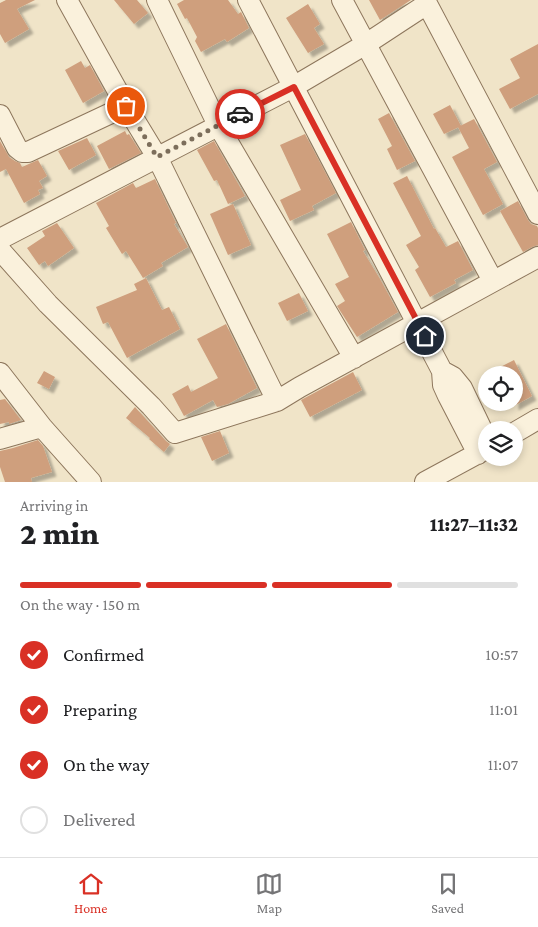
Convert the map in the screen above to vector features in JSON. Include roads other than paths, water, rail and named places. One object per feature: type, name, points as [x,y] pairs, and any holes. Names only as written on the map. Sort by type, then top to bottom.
[{"type":"street","points":[[67,0],[126,106],[157,157],[277,402]]},
{"type":"street","points":[[157,0],[218,125],[354,358]]},
{"type":"street","points":[[248,0],[418,323],[442,371],[443,384],[448,396],[478,440]]},
{"type":"street","points":[[342,0],[493,281]]},
{"type":"street","points":[[0,239],[294,87],[366,44],[426,2],[538,214]]},
{"type":"street","points":[[0,115],[17,148],[22,152],[28,152],[126,106]]},
{"type":"street","points":[[0,250],[48,304],[151,406],[175,433],[277,402],[300,387],[538,257]]},
{"type":"street","points":[[0,373],[42,427],[90,482]]},
{"type":"street","points":[[523,428],[538,419]]},
{"type":"street","points":[[0,438],[42,427]]},
{"type":"street","points":[[425,482],[478,450]]}]
